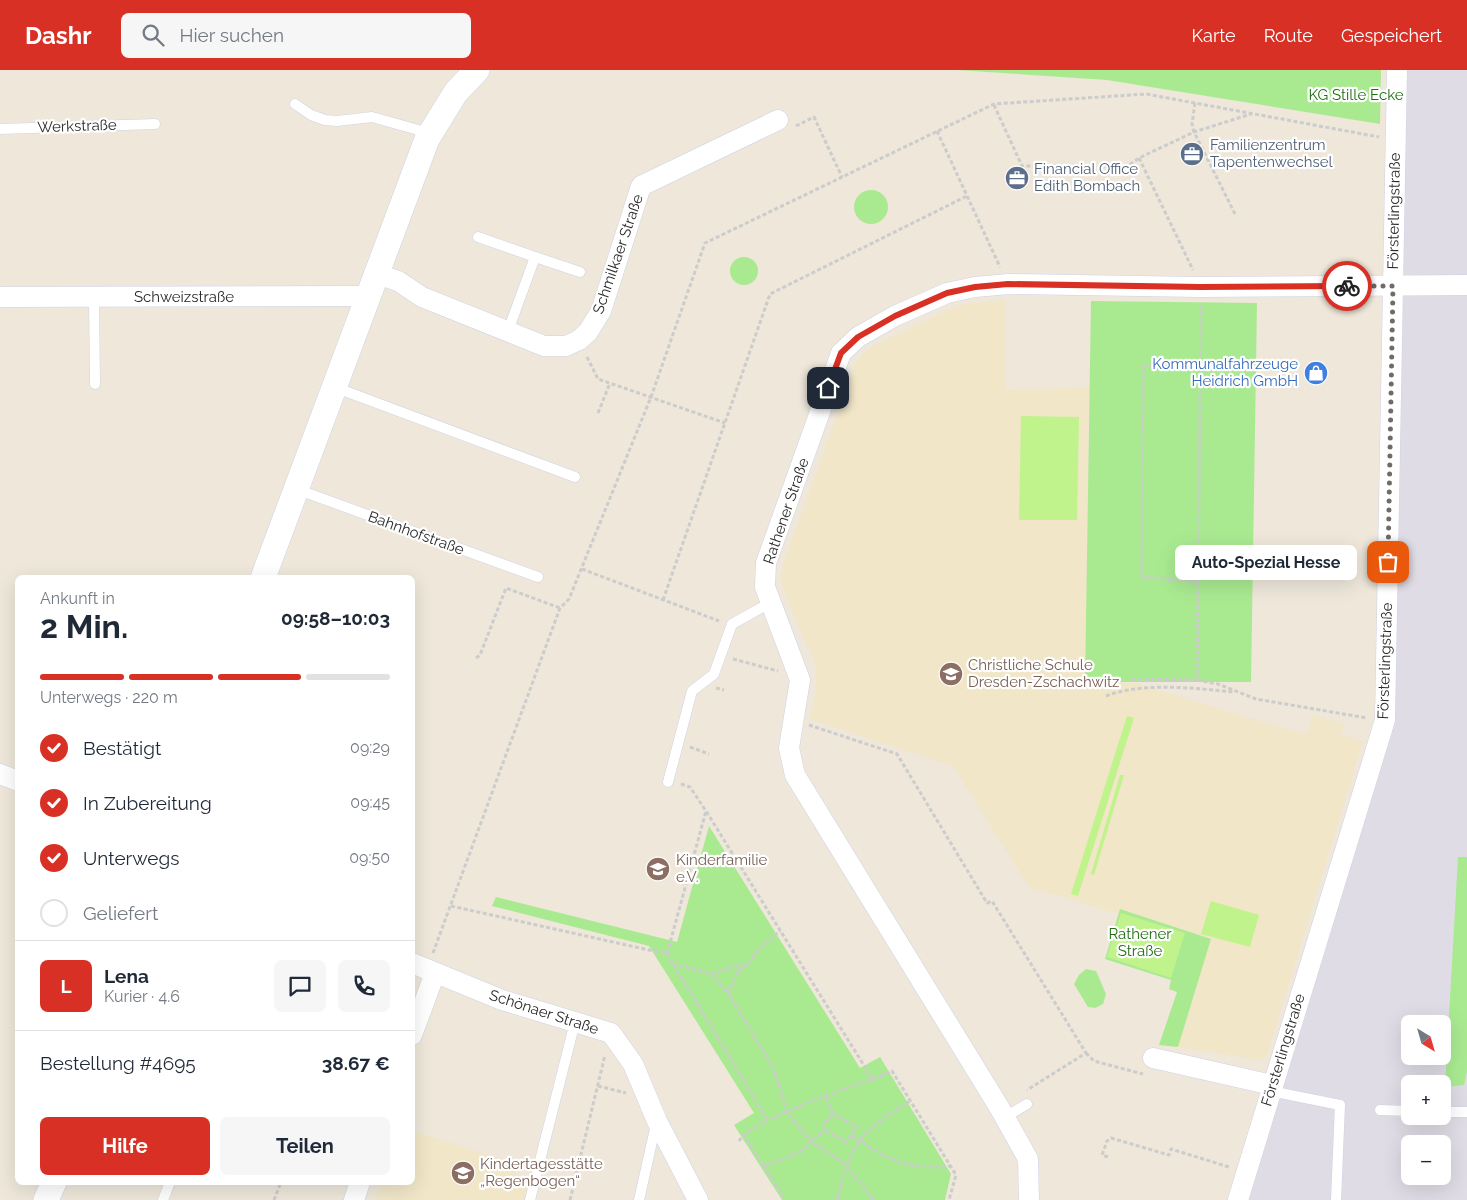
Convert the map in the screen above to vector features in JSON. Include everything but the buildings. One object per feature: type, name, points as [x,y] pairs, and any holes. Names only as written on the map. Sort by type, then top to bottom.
[{"type":"street","points":[[264,575],[430,134],[456,92],[477,70]]},
{"type":"street","name":"Försterlingstraße","points":[[1238,1200],[1385,720],[1397,70]]},
{"type":"street","name":"Schmilkaer Straße","points":[[579,340],[588,332],[600,311],[641,186],[778,120]]},
{"type":"street","points":[[372,285],[398,281],[422,297],[544,346],[566,346],[579,340]]},
{"type":"street","name":"Rathener Straße","points":[[1032,1198],[1028,1159],[794,775],[789,748],[800,680],[791,651],[770,604],[765,587],[766,564],[841,353],[858,337],[895,316],[947,293],[975,287],[1008,284],[1200,287],[1467,284]]},
{"type":"street","name":"Schweizstraße","points":[[0,297],[94,297],[372,285]]},
{"type":"street","points":[[0,774],[15,780]]},
{"type":"street","points":[[415,1020],[425,969]]},
{"type":"street","name":"Schönaer Straße","points":[[425,969],[502,1000],[611,1033],[633,1064],[657,1121],[698,1200]]},
{"type":"street","points":[[1153,1058],[1271,1088]]},
{"type":"street","points":[[46,1200],[53,1185]]},
{"type":"street","points":[[354,1200],[359,1185]]},
{"type":"lane","points":[[295,104],[311,115],[325,120],[372,117],[430,134]]},
{"type":"lane","name":"Werkstraße","points":[[0,129],[155,124]]},
{"type":"lane","points":[[478,237],[580,272]]},
{"type":"lane","points":[[508,331],[535,257]]},
{"type":"lane","points":[[94,297],[95,384]]},
{"type":"lane","points":[[334,387],[575,476]]},
{"type":"lane","name":"Bahnhofstraße","points":[[295,489],[538,577]]},
{"type":"lane","points":[[668,781],[692,691],[714,674],[732,624],[770,604]]},
{"type":"lane","points":[[530,1200],[574,1022]]},
{"type":"lane","points":[[1271,1088],[1340,1104],[1336,1200]]},
{"type":"lane","points":[[1001,1112],[1027,1104]]},
{"type":"lane","points":[[1380,1110],[1401,1111]]},
{"type":"lane","points":[[1451,1112],[1467,1112]]},
{"type":"lane","points":[[639,1200],[657,1121]]},
{"type":"lane","points":[[163,1200],[169,1185]]},
{"type":"path","points":[[425,969],[560,608],[569,600],[651,397],[705,243],[994,104],[1146,94],[1396,140]]},
{"type":"path","points":[[1195,103],[1192,124],[1194,132],[1235,214]]},
{"type":"path","points":[[994,104],[1022,166],[1128,166],[1139,158],[1194,132],[1251,114]]},
{"type":"path","points":[[778,120],[787,130],[814,117],[842,177]]},
{"type":"path","points":[[937,131],[1008,284]]},
{"type":"path","points":[[1139,158],[1200,287],[1198,680]]},
{"type":"path","points":[[663,600],[770,294],[967,196]]},
{"type":"path","points":[[579,340],[598,379],[725,423]]},
{"type":"path","points":[[1198,582],[1142,577],[1143,366],[1201,365]]},
{"type":"path","points":[[598,413],[610,383]]},
{"type":"path","points":[[582,569],[720,622],[732,624]]},
{"type":"path","points":[[476,658],[480,655],[506,588],[560,608]]},
{"type":"path","points":[[721,656],[799,677]]},
{"type":"path","points":[[1132,679],[1198,680],[1218,684],[1256,700],[1385,720]]},
{"type":"path","points":[[1106,696],[1123,690],[1195,688],[1236,692]]},
{"type":"path","points":[[794,720],[897,754],[987,903],[992,901],[1086,1053],[1094,1060],[1145,1074],[1153,1058]]},
{"type":"path","points":[[678,742],[709,754]]},
{"type":"path","points":[[668,781],[690,787],[873,1080]]},
{"type":"path","points":[[706,811],[667,954],[766,1119]]},
{"type":"path","points":[[450,906],[667,954]]},
{"type":"path","points":[[728,993],[739,970],[746,966],[758,950],[780,930]]},
{"type":"path","points":[[673,964],[710,974],[728,993],[774,1068],[787,1112],[811,1141],[846,1164],[874,1200]]},
{"type":"path","points":[[710,974],[734,966],[746,966]]},
{"type":"path","points":[[570,1200],[611,1033]]},
{"type":"path","points":[[1001,1112],[1086,1053]]},
{"type":"path","points":[[739,1141],[743,1134],[766,1119],[873,1080],[892,1071],[956,1175],[949,1200]]},
{"type":"path","points":[[598,1086],[648,1098]]},
{"type":"path","points":[[824,1130],[846,1142],[857,1127],[833,1114],[826,1097]]},
{"type":"path","points":[[837,1200],[846,1164],[859,1140],[877,1122],[910,1101]]},
{"type":"path","points":[[763,1167],[801,1152],[824,1130],[825,1123],[833,1114]]},
{"type":"path","points":[[743,1134],[785,1200]]},
{"type":"path","points":[[852,1134],[882,1156],[908,1166],[928,1168],[951,1166]]},
{"type":"path","points":[[1108,1157],[1102,1155],[1106,1141],[1111,1138],[1169,1155],[1171,1148],[1246,1172]]},
{"type":"path","points":[[274,1200],[279,1185]]},
{"type":"shaded area","points":[[1403,70],[1467,70],[1467,1200],[1241,1200],[1385,720]]},
{"type":"shaded area","name":"Christliche Schule Dresden-Zschachwitz","points":[[1006,300],[1005,390],[1089,387],[1085,682],[1135,683],[1306,735],[1313,715],[1345,725],[1341,735],[1363,741],[1267,1055],[1260,1060],[1178,1047],[1211,939],[1121,909],[1119,914],[1029,887],[953,766],[810,719],[816,693],[816,666],[781,584],[782,568],[855,365],[863,353],[877,344],[953,308],[969,303]]},
{"type":"shaded area","name":"Kindertagesstätte „Regenbogen“","points":[[415,1132],[517,1164],[511,1183],[529,1188],[526,1200],[375,1200],[380,1185],[415,1185]]},
{"type":"green space","name":"KG Stille Ecke","points":[[957,70],[1381,70],[1380,124],[1107,80]]},
{"type":"green space","points":[[871,190],[883,195],[888,207],[883,219],[871,224],[859,219],[854,207],[859,195]]},
{"type":"green space","points":[[744,257],[754,261],[758,271],[754,281],[744,285],[734,281],[730,271],[734,261]]},
{"type":"green space","points":[[1091,301],[1257,303],[1251,682],[1085,682]]},
{"type":"green space","points":[[1021,416],[1079,417],[1077,520],[1019,520]]},
{"type":"green space","points":[[1127,716],[1134,718],[1078,896],[1071,894]]},
{"type":"green space","points":[[1120,775],[1124,775],[1094,875],[1091,874]]},
{"type":"green space","points":[[709,826],[860,1068],[880,1057],[951,1174],[945,1200],[782,1200],[734,1125],[754,1113],[649,946],[492,906],[496,897],[677,942]]},
{"type":"green space","points":[[1458,857],[1467,857],[1467,1071],[1464,1085],[1451,1086],[1451,1075],[1446,1075],[1446,1065],[1451,1065],[1451,1015],[1449,1015]]},
{"type":"green space","points":[[1211,901],[1259,915],[1250,947],[1201,934]]},
{"type":"green space","name":"Rathener Straße","points":[[1120,909],[1211,939],[1178,1047],[1159,1045],[1177,992],[1169,989],[1171,980],[1105,959]]},
{"type":"green space","points":[[1121,913],[1185,933],[1171,978],[1107,957]]},
{"type":"green space","points":[[1086,969],[1096,971],[1106,994],[1103,1004],[1095,1008],[1088,1007],[1074,984],[1079,975]]},
{"type":"way so far","points":[[1347,286],[1393,286],[1388,562]]},
{"type":"place","name":"Familienzentrum Tapentenwechsel","points":[[1192,154]]},
{"type":"place","name":"Financial Office Edith Bombach","points":[[1017,178]]},
{"type":"place","name":"Kommunalfahrzeuge Heidrich GmbH","points":[[1316,373]]},
{"type":"place","name":"Auto-Spezial Hesse","points":[[1388,562]]},
{"type":"place","name":"Christliche Schule Dresden-Zschachwitz","points":[[951,674]]},
{"type":"place","name":"Kinderfamilie e.V.","points":[[658,869]]},
{"type":"place","name":"Kindertagesstätte „Regenbogen“","points":[[463,1173]]},
{"type":"route","points":[[828,388],[841,353],[858,337],[895,316],[947,293],[975,287],[1008,284],[1200,287],[1347,286]]}]
